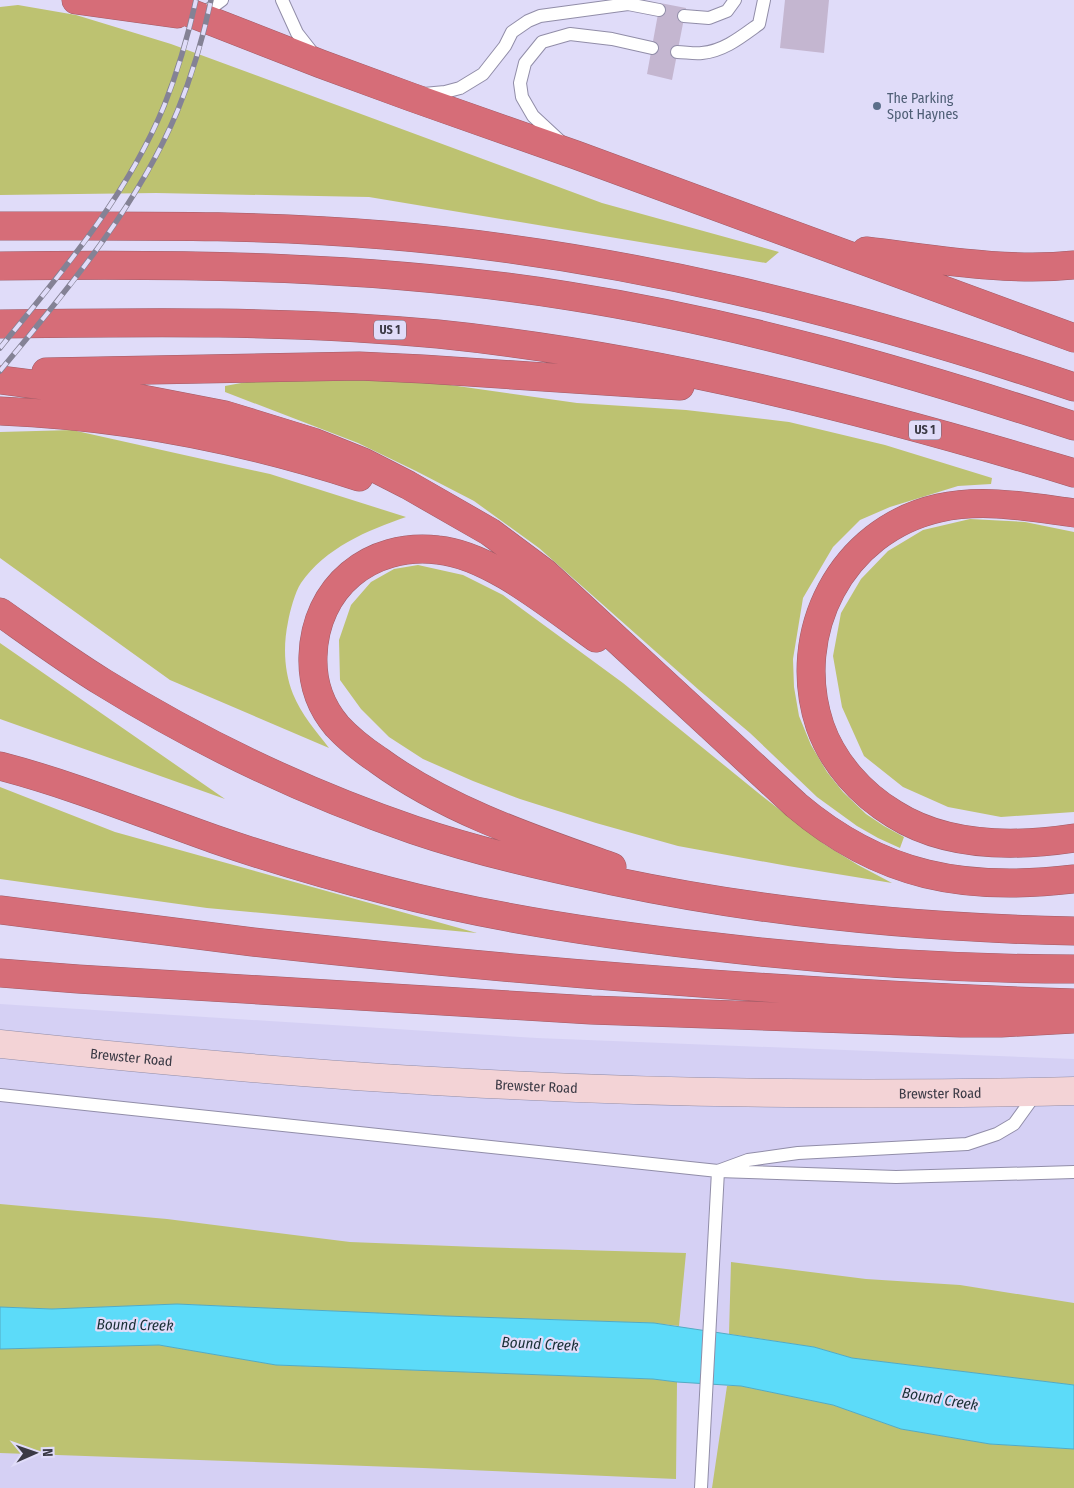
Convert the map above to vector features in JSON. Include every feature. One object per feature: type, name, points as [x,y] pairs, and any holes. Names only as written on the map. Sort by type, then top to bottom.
[{"type":"highway","points":[[76,0],[198,17]]},
{"type":"highway","points":[[157,0],[321,64],[576,155],[822,247],[1074,338]]},
{"type":"highway","points":[[0,226],[204,227],[335,232],[479,245],[576,258],[671,276],[860,322],[1074,387]]},
{"type":"highway","points":[[822,247],[997,266],[1074,265]]},
{"type":"highway","points":[[0,266],[221,266],[328,270],[425,277],[569,296],[711,323],[806,346],[1074,426]]},
{"type":"highway","name":"US 1","points":[[0,324],[242,323],[398,331],[487,340],[585,354],[682,372],[775,393],[918,427],[1074,473]]},
{"type":"highway","points":[[0,373],[176,368],[359,366],[775,393]]},
{"type":"highway","points":[[0,380],[139,398],[193,408],[256,424],[313,442],[362,462],[408,485],[470,520],[508,544],[546,573],[812,818],[843,839],[891,864],[954,880],[1025,883],[1074,879]]},
{"type":"highway","points":[[0,411],[61,414],[125,421],[216,438],[357,476],[423,500],[470,520]]},
{"type":"highway","points":[[1074,513],[998,503],[978,503],[937,508],[900,522],[882,532],[851,560],[838,577],[828,597],[814,639],[812,686],[820,726],[828,744],[849,776],[862,791],[895,816],[916,825],[959,838],[982,842],[1036,843],[1074,838]]},
{"type":"highway","points":[[681,698],[507,576],[471,558],[454,552],[421,549],[404,551],[389,554],[360,567],[336,587],[320,615],[316,630],[312,665],[320,698],[336,725],[349,738],[382,764],[445,800],[504,826],[550,845],[704,898]]},
{"type":"highway","points":[[0,612],[104,683],[231,754],[322,794],[414,830],[509,858],[606,880],[780,910],[845,918],[946,926],[1074,931]]},
{"type":"highway","points":[[0,766],[54,782],[217,840],[315,870],[429,900],[540,923],[666,942],[853,961],[944,967],[1074,969]]},
{"type":"highway","points":[[0,910],[252,942],[540,970],[830,992],[1074,1002]]},
{"type":"highway","points":[[0,973],[97,981],[599,1011],[953,1023],[1001,1023],[1074,1019]]},
{"type":"street","name":"Brewster Road","points":[[0,1044],[173,1062],[497,1084],[817,1094],[1074,1091]]},
{"type":"lane","points":[[198,17],[222,0]]},
{"type":"lane","points":[[282,0],[297,33],[321,64]]},
{"type":"lane","points":[[684,16],[709,18],[727,11],[735,0]]},
{"type":"lane","points":[[677,52],[701,53],[716,50],[734,42],[759,24],[764,0]]},
{"type":"lane","points":[[411,97],[460,88],[483,74],[505,46],[512,32],[528,21],[540,16],[628,4],[659,10]]},
{"type":"lane","points":[[576,155],[533,116],[522,97],[520,84],[525,63],[542,42],[570,34],[612,39],[652,48]]},
{"type":"lane","points":[[718,1171],[748,1160],[798,1153],[966,1144],[997,1134],[1014,1124],[1037,1092]]},
{"type":"lane","points":[[0,1095],[718,1171],[896,1177],[1074,1172]]},
{"type":"lane","points":[[701,1488],[718,1171]]},
{"type":"shaded area","points":[[0,1004],[537,1038],[1074,1059],[1074,1488],[0,1488]]},
{"type":"green space","points":[[18,5],[76,15],[171,44],[602,203],[779,252],[766,263],[369,197],[156,193],[0,195],[0,7]]},
{"type":"green space","points":[[387,376],[577,403],[686,410],[789,422],[885,445],[992,478],[991,484],[958,486],[890,507],[860,520],[833,547],[803,598],[793,659],[794,687],[799,716],[811,745],[827,772],[843,792],[866,814],[904,837],[900,848],[857,826],[817,797],[750,733],[539,548],[474,501],[358,443],[225,392],[225,386],[262,379]]},
{"type":"green space","points":[[72,430],[270,474],[406,517],[362,534],[335,550],[311,571],[301,583],[295,596],[285,640],[288,676],[293,694],[300,708],[329,748],[170,680],[0,558],[0,432]]},
{"type":"green space","points":[[970,519],[1025,522],[1074,532],[1074,812],[1001,817],[948,807],[903,787],[864,756],[842,707],[833,656],[841,613],[861,579],[888,551],[923,530]]},
{"type":"green space","points":[[418,565],[463,575],[503,595],[623,683],[824,844],[892,883],[678,846],[596,823],[520,799],[473,781],[423,759],[389,737],[361,709],[340,680],[339,640],[351,605],[371,582],[394,569]]},
{"type":"green space","points":[[0,643],[225,799],[0,719]]},
{"type":"green space","points":[[0,787],[115,832],[477,933],[207,908],[0,879]]},
{"type":"green space","points":[[0,1204],[167,1219],[350,1242],[686,1253],[679,1326],[653,1323],[177,1304],[52,1309],[0,1307]]},
{"type":"green space","points":[[731,1262],[866,1279],[960,1285],[1074,1303],[1074,1385],[852,1358],[814,1347],[729,1334]]},
{"type":"green space","points":[[159,1345],[276,1365],[653,1379],[677,1382],[676,1479],[0,1453],[0,1349]]},
{"type":"green space","points":[[727,1386],[741,1386],[833,1405],[901,1429],[990,1444],[1074,1449],[1074,1488],[712,1488]]},
{"type":"water","name":"Bound Creek","points":[[177,1304],[654,1323],[814,1347],[852,1358],[1074,1385],[1074,1449],[990,1444],[901,1429],[833,1405],[741,1386],[653,1379],[276,1365],[159,1345],[0,1349],[0,1307],[52,1309]]},
{"type":"building","points":[[785,0],[829,0],[824,53],[780,48]]},
{"type":"building","points":[[660,3],[686,8],[672,80],[647,74]]},
{"type":"railway","points":[[0,348],[91,233],[131,171],[149,139],[169,93],[190,27],[196,0]]},
{"type":"railway","points":[[0,371],[98,248],[141,182],[177,112],[197,57],[211,0]]},
{"type":"place","name":"The Parking Spot Haynes","points":[[877,106]]}]
